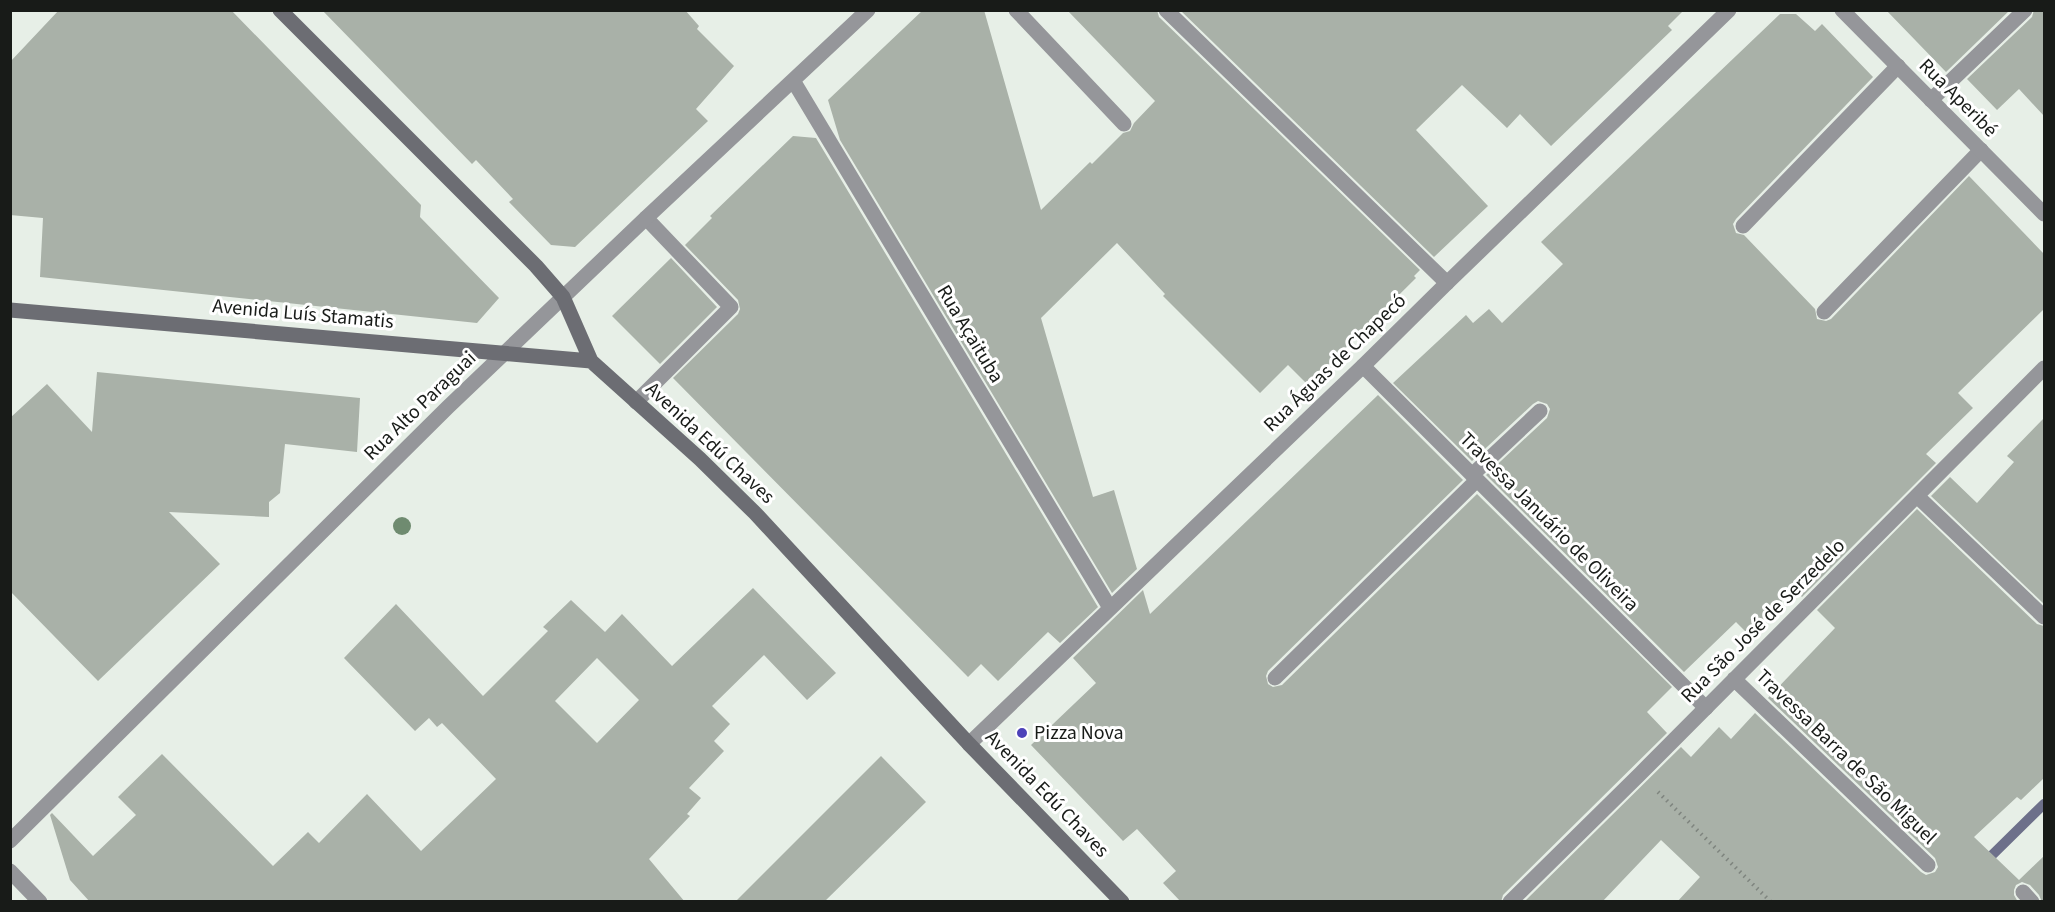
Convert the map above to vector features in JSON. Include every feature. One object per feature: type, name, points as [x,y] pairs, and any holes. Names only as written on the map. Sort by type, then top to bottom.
[{"type":"main road","name":"Avenida Edú Chaves","points":[[280,10],[536,266],[563,297],[591,361],[756,513],[969,744],[1122,902]]},
{"type":"main road","name":"Avenida Luís Stamatis","points":[[10,310],[591,361]]},
{"type":"street","name":"Rua Alto Paraguai","points":[[10,841],[504,354],[868,10]]},
{"type":"street","points":[[1016,10],[1124,124]]},
{"type":"street","points":[[1166,10],[1447,282]]},
{"type":"street","name":"Rua Águas de Chapecó","points":[[969,744],[1363,366],[1729,10]]},
{"type":"street","name":"Rua Aperibé","points":[[1842,10],[2044,214]]},
{"type":"street","points":[[1932,100],[2025,10]]},
{"type":"street","points":[[1743,226],[1898,66]]},
{"type":"street","name":"Rua Açaituba","points":[[794,82],[1110,608]]},
{"type":"street","points":[[1824,312],[1981,150]]},
{"type":"street","points":[[636,402],[731,307],[646,218]]},
{"type":"street","name":"Travessa Januário de Oliveira","points":[[1363,366],[1706,708]]},
{"type":"street","name":"Rua São José de Serzedelo","points":[[1510,902],[2044,368]]},
{"type":"street","points":[[1275,678],[1540,411]]},
{"type":"street","points":[[1917,496],[2044,617]]},
{"type":"street","name":"Travessa Barra de São Miguel","points":[[1734,679],[1928,865]]},
{"type":"street","points":[[10,871],[40,902]]},
{"type":"path","points":[[1640,774],[1771,902]]},
{"type":"building","points":[[59,10],[231,10],[421,205],[420,217],[499,298],[477,323],[40,277],[43,218],[10,215],[10,62]]},
{"type":"building","points":[[322,10],[685,10],[699,26],[697,29],[734,66],[696,109],[708,121],[575,247],[551,245],[509,202],[513,199],[476,160],[472,164]]},
{"type":"building","points":[[923,10],[984,10],[1041,210],[1090,162],[1092,164],[1123,133],[1130,131],[1134,123],[1155,101],[1067,10],[1157,10],[1159,17],[1420,270],[1414,276],[1416,278],[1308,385],[1288,365],[1260,393],[1163,296],[1165,294],[1117,243],[1041,318],[1093,497],[1114,490],[1137,569],[1112,593],[840,140],[828,100]]},
{"type":"building","points":[[1180,10],[1684,10],[1668,26],[1672,30],[1551,146],[1520,114],[1507,128],[1462,85],[1416,130],[1488,206],[1434,257]]},
{"type":"building","points":[[1886,10],[2010,10],[1946,72]]},
{"type":"building","points":[[2034,10],[2044,10],[2044,116],[2019,89],[1997,110],[1967,79],[2032,17]]},
{"type":"building","points":[[1780,14],[1796,14],[1815,31],[1822,24],[1873,77],[1736,219],[1733,224],[1736,233],[1744,235],[1815,309],[1817,319],[1826,321],[1831,319],[1969,176],[2044,254],[2044,309],[1958,393],[1973,408],[1926,454],[1936,463],[1802,597],[1794,589],[1749,635],[1736,622],[1684,672],[1486,475],[1547,418],[1550,409],[1547,404],[1538,401],[1533,404],[1472,461],[1393,383],[1466,315],[1473,323],[1489,309],[1502,323],[1563,264],[1541,242]]},
{"type":"building","points":[[793,136],[816,138],[1098,607],[1060,643],[1048,632],[998,681],[981,664],[968,677],[673,378],[738,314],[740,309],[738,300],[685,245],[712,218],[710,216]]},
{"type":"building","points":[[671,258],[717,307],[660,364],[612,316]]},
{"type":"building","points":[[97,372],[360,398],[357,452],[285,444],[280,493],[269,502],[269,517],[169,512],[220,564],[98,681],[10,591],[10,418],[47,384],[92,432]]},
{"type":"building","points":[[1378,395],[1463,480],[1268,671],[1266,676],[1268,684],[1273,687],[1282,685],[1477,494],[1672,687],[1647,712],[1667,733],[1503,895],[1501,902],[1181,902],[1163,883],[1176,871],[1137,829],[1123,841],[1031,745],[1096,683],[1073,658],[1143,590],[1150,614]]},
{"type":"building","points":[[2044,418],[2044,604],[1931,496],[1950,477],[1977,503],[2014,462],[2007,456]]},
{"type":"building","points":[[1917,509],[2037,624],[2044,626],[2044,778],[2021,800],[2017,797],[1974,837],[2019,880],[2044,856],[2044,902],[2030,885],[2022,882],[2016,885],[2014,890],[2018,902],[1677,902],[1700,877],[1661,840],[1602,902],[1524,902],[1681,747],[1691,757],[1719,727],[1731,739],[1755,713],[1921,872],[1926,875],[1935,872],[1938,867],[1935,858],[1768,698],[1835,628],[1817,610]]},
{"type":"building","points":[[753,588],[836,673],[807,700],[764,655],[712,706],[730,724],[714,741],[724,751],[689,788],[701,798],[687,814],[690,816],[649,859],[685,902],[90,902],[70,880],[50,815],[52,813],[93,856],[136,815],[118,797],[162,754],[273,866],[308,832],[319,843],[367,794],[421,851],[496,779],[442,723],[437,727],[429,718],[415,731],[344,658],[396,604],[483,696],[548,631],[543,627],[571,600],[605,632],[622,614],[672,666]],"holes":[[[597,658],[639,700],[597,743],[555,701]]]},
{"type":"building","points":[[881,756],[926,802],[824,902],[735,902]]},
{"type":"waterway","points":[[1983,864],[2044,804]]},
{"type":"place","name":"Pizza Nova","points":[[1022,733]]}]
